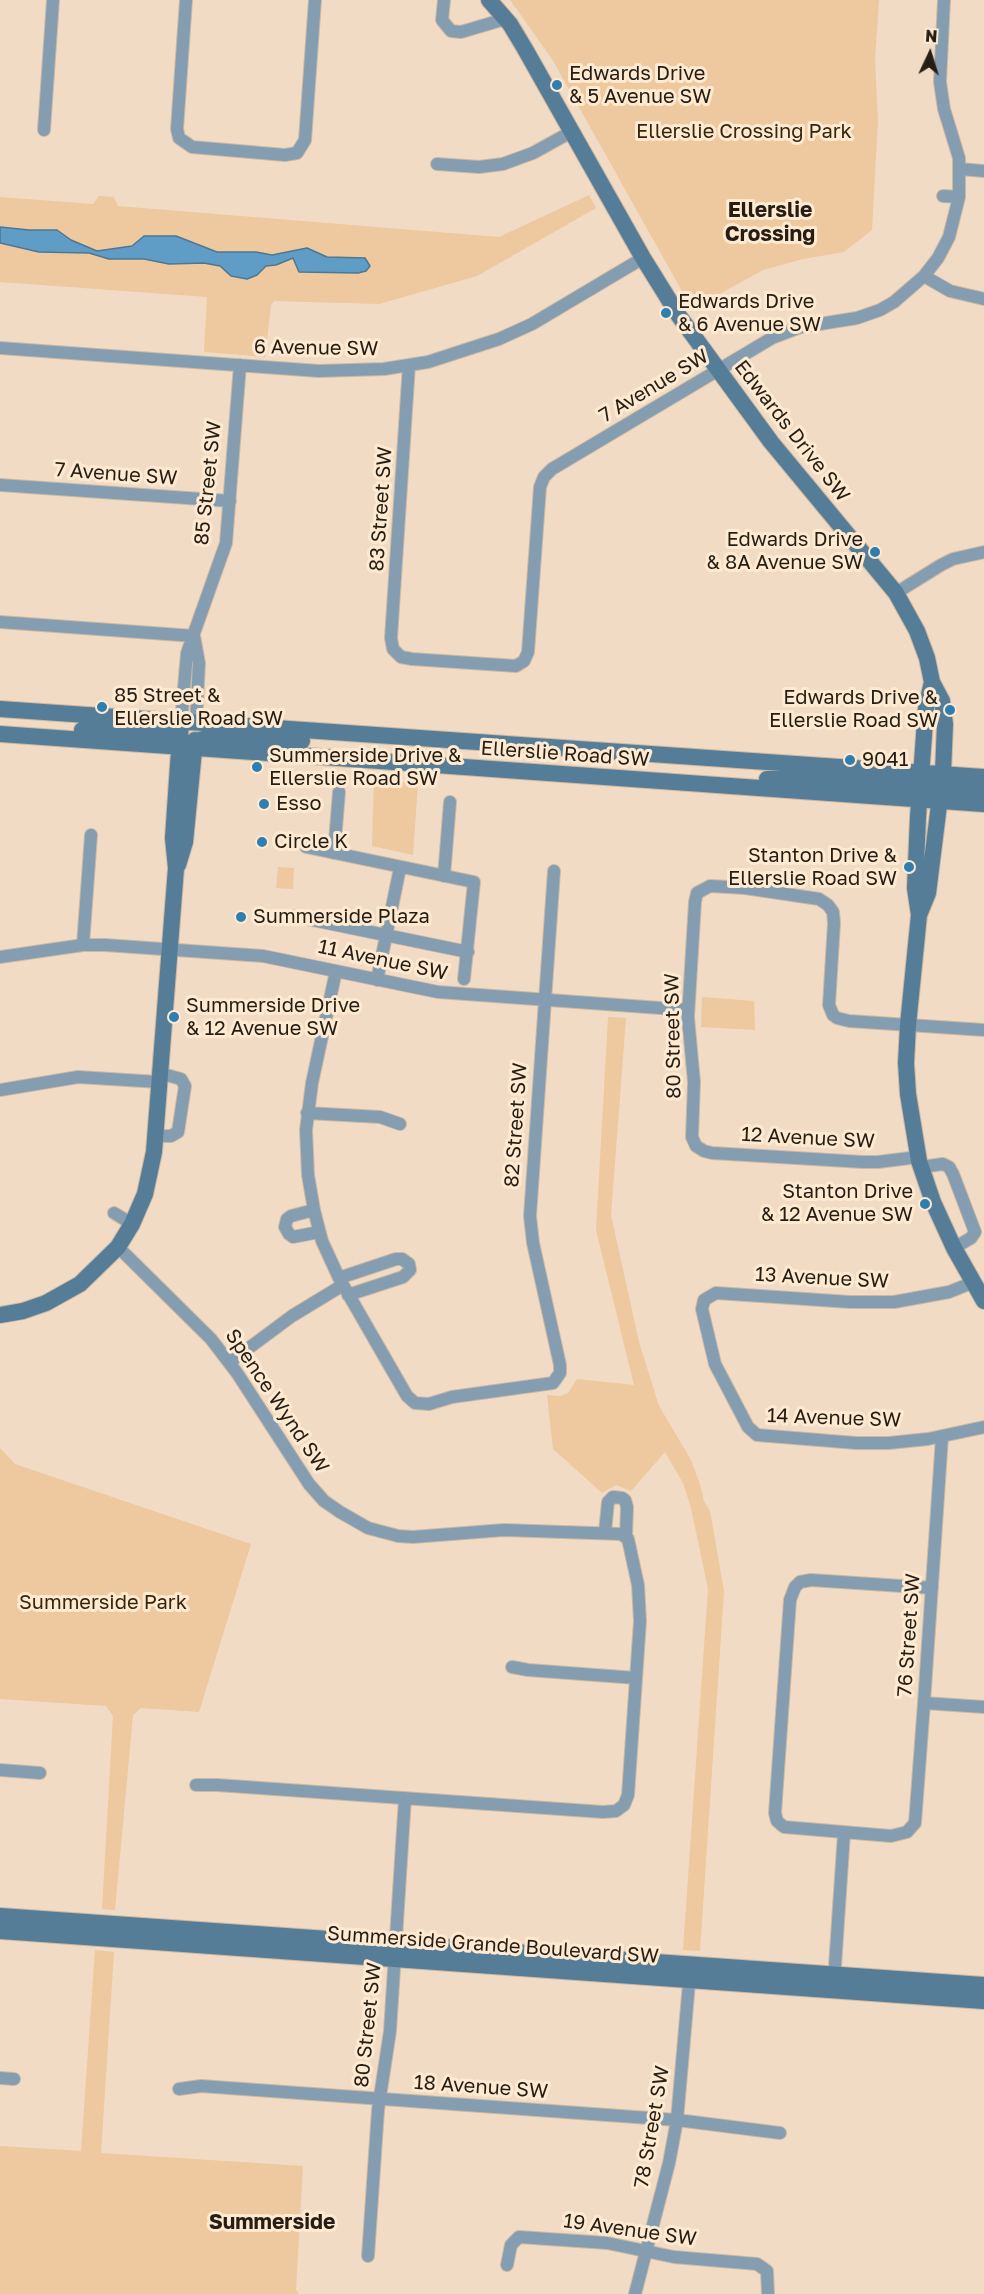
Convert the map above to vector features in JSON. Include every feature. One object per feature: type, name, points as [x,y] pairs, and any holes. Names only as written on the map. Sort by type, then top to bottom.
[{"type":"street","points":[[44,130],[53,0]]},
{"type":"street","points":[[186,0],[177,129],[182,142],[197,148],[292,155],[300,150],[306,134],[315,0]]},
{"type":"street","points":[[444,0],[442,20],[451,31],[461,32],[505,19]]},
{"type":"street","name":"Edwards Drive SW","points":[[489,0],[525,49],[643,258],[679,316],[771,442],[896,593],[917,631],[927,658],[932,682],[942,701],[944,713],[941,788],[928,893],[919,915]]},
{"type":"street","name":"7 Avenue SW","points":[[524,661],[528,646],[540,487],[544,477],[552,470],[772,338],[810,325],[857,318],[880,310],[894,302],[924,276],[938,258],[949,237],[959,197],[960,169],[944,109],[940,82],[944,0]]},
{"type":"street","points":[[437,164],[479,167],[504,164],[532,153],[571,132]]},
{"type":"street","points":[[960,169],[984,171]]},
{"type":"street","points":[[943,196],[959,197]]},
{"type":"street","name":"6 Avenue SW","points":[[0,348],[337,371],[371,370],[409,365],[459,353],[516,332],[643,258]]},
{"type":"street","points":[[924,276],[950,291],[984,299]]},
{"type":"street","name":"85 Street SW","points":[[188,735],[185,664],[199,616],[226,543],[240,365]]},
{"type":"street","name":"83 Street SW","points":[[409,365],[391,638],[393,649],[412,659],[510,666],[524,661]]},
{"type":"street","name":"7 Avenue SW","points":[[0,485],[230,501]]},
{"type":"street","points":[[896,593],[953,559],[984,552]]},
{"type":"street","points":[[0,622],[195,636]]},
{"type":"street","name":"Edwards Drive SW","points":[[919,915],[915,888],[926,708],[932,682]]},
{"type":"street","name":"Ellerslie Road SW","points":[[0,709],[207,738],[320,741],[386,735],[921,786],[941,788],[984,804]]},
{"type":"street","name":"Ellerslie Road SW","points":[[0,733],[188,735],[713,786],[921,786],[941,788],[984,777]]},
{"type":"street","points":[[0,1316],[23,1311],[54,1299],[80,1284],[118,1247],[132,1224],[147,1188],[155,1136],[176,868],[173,838],[188,735]]},
{"type":"street","points":[[941,788],[984,791]]},
{"type":"street","points":[[334,853],[339,792]]},
{"type":"street","points":[[444,876],[450,802]]},
{"type":"street","points":[[83,945],[91,835]]},
{"type":"street","points":[[306,847],[474,882],[464,979]]},
{"type":"street","points":[[377,980],[400,868]]},
{"type":"street","name":"82 Street SW","points":[[343,1286],[406,1396],[415,1403],[429,1404],[462,1396],[543,1386],[553,1383],[558,1378],[559,1360],[533,1243],[530,1216],[554,871]]},
{"type":"street","name":"80 Street SW","points":[[696,1146],[693,1137],[694,1082],[688,1010],[694,902],[700,890],[710,886],[745,888],[819,899],[831,908],[834,923],[829,1000],[833,1015],[849,1021],[908,1025]]},
{"type":"street","points":[[919,915],[908,1025],[909,1109],[920,1162],[933,1202],[954,1248],[984,1301]]},
{"type":"street","points":[[293,916],[468,952]]},
{"type":"street","name":"11 Avenue SW","points":[[0,957],[83,945],[263,956],[438,992],[688,1010]]},
{"type":"street","points":[[230,1362],[307,1306],[343,1286],[319,1232],[307,1162],[307,1113],[336,971]]},
{"type":"street","points":[[908,1025],[984,1030]]},
{"type":"street","points":[[0,1090],[78,1077],[181,1079],[185,1086],[178,1132],[171,1136],[155,1136]]},
{"type":"street","points":[[307,1113],[380,1117],[400,1124]]},
{"type":"street","name":"12 Avenue SW","points":[[696,1146],[712,1153],[863,1162],[943,1164],[949,1167],[953,1174],[975,1232],[971,1238],[954,1248]]},
{"type":"street","points":[[314,1210],[291,1216],[287,1219],[285,1227],[293,1237],[319,1232]]},
{"type":"street","points":[[114,1213],[132,1224]]},
{"type":"street","name":"Spence Wynd SW","points":[[118,1247],[202,1328],[230,1362],[309,1485],[332,1507],[368,1528],[398,1536],[413,1537],[487,1530],[605,1532],[626,1536]]},
{"type":"street","name":"13 Avenue SW","points":[[754,1433],[748,1427],[715,1364],[702,1315],[704,1300],[716,1293],[850,1302],[894,1302],[942,1294],[974,1282]]},
{"type":"street","name":"14 Avenue SW","points":[[754,1433],[761,1436],[871,1443],[942,1437],[984,1427]]},
{"type":"street","name":"76 Street SW","points":[[844,1833],[891,1836],[907,1833],[913,1827],[916,1819],[942,1437]]},
{"type":"street","points":[[196,1785],[603,1812],[616,1811],[621,1808],[627,1799],[640,1597],[632,1551],[626,1536],[627,1507],[622,1497],[613,1497],[608,1502],[605,1532]]},
{"type":"street","points":[[834,1982],[844,1833],[789,1828],[779,1824],[775,1813],[790,1600],[797,1584],[812,1580],[932,1588]]},
{"type":"street","points":[[512,1667],[636,1678]]},
{"type":"street","points":[[924,1703],[984,1707]]},
{"type":"street","points":[[0,1770],[40,1773]]},
{"type":"street","name":"80 Street SW","points":[[369,2256],[380,2099],[388,2049],[405,1798]]},
{"type":"street","name":"Summerside Grande Boulevard SW","points":[[0,1916],[395,1952]]},
{"type":"street","name":"Summerside Grande Boulevard SW","points":[[0,1931],[395,1952],[834,1982],[984,1985]]},
{"type":"street","name":"78 Street SW","points":[[635,2294],[669,2163],[677,2120],[690,1972]]},
{"type":"street","name":"Summerside Grande Boulevard SW","points":[[834,1982],[984,2001]]},
{"type":"street","points":[[0,2078],[14,2079]]},
{"type":"street","name":"18 Avenue SW","points":[[179,2089],[201,2086],[677,2120],[780,2133]]},
{"type":"street","name":"19 Avenue SW","points":[[507,2265],[511,2245],[519,2237],[608,2243],[683,2258],[757,2264],[765,2268],[768,2275],[768,2294]]},
{"type":"green space","name":"Ellerslie Crossing Park","points":[[510,0],[879,0],[875,61],[878,120],[872,230],[844,252],[803,259],[763,270],[692,309],[552,59]]},
{"type":"green space","points":[[589,195],[596,208],[477,276],[379,304],[274,301],[271,305],[265,357],[204,352],[207,297],[0,282],[0,197],[93,204],[99,196],[114,197],[118,206],[499,237]]},
{"type":"green space","points":[[374,780],[418,783],[413,855],[372,846]]},
{"type":"green space","points":[[278,867],[294,868],[293,889],[276,888]]},
{"type":"green space","points":[[702,997],[754,1001],[755,1030],[701,1027]]},
{"type":"green space","points":[[608,1017],[626,1018],[611,1215],[639,1342],[659,1406],[690,1458],[704,1501],[710,1511],[724,1591],[700,1951],[683,1950],[708,1589],[691,1508],[683,1483],[665,1452],[631,1491],[616,1485],[602,1493],[553,1449],[547,1395],[561,1396],[568,1393],[577,1379],[634,1385],[596,1230]]},
{"type":"green space","name":"Summerside Park","points":[[0,1448],[15,1464],[251,1544],[199,1712],[141,1708],[133,1715],[115,1910],[102,1909],[113,1716],[106,1706],[0,1699]]},
{"type":"green space","points":[[95,1950],[114,1952],[101,2153],[303,2166],[296,2290],[299,2294],[0,2294],[0,2146],[81,2151]]},
{"type":"water","points":[[0,227],[57,230],[71,240],[97,251],[132,246],[144,236],[176,236],[217,252],[256,252],[272,255],[307,248],[327,257],[365,258],[370,266],[366,271],[358,273],[299,272],[293,258],[276,265],[266,266],[257,275],[247,279],[231,276],[220,266],[204,263],[169,264],[144,259],[109,259],[89,253],[39,252],[0,243]]},
{"type":"place","name":"Edwards Drive & 5 Avenue SW","points":[[557,85]]},
{"type":"place","name":"Edwards Drive & 6 Avenue SW","points":[[666,313]]},
{"type":"place","name":"Edwards Drive & 8A Avenue SW","points":[[875,552]]},
{"type":"place","name":"85 Street & Ellerslie Road SW","points":[[102,707]]},
{"type":"place","name":"Edwards Drive & Ellerslie Road SW","points":[[950,710]]},
{"type":"place","name":"9041","points":[[850,760]]},
{"type":"place","name":"Summerside Drive & Ellerslie Road SW","points":[[257,767]]},
{"type":"place","name":"Esso","points":[[264,804]]},
{"type":"place","name":"Circle K","points":[[262,842]]},
{"type":"place","name":"Stanton Drive & Ellerslie Road SW","points":[[909,867]]},
{"type":"place","name":"Summerside Plaza","points":[[241,917]]},
{"type":"place","name":"Summerside Drive & 12 Avenue SW","points":[[174,1017]]},
{"type":"place","name":"Stanton Drive & 12 Avenue SW","points":[[925,1204]]},
{"type":"district","name":"Ellerslie Crossing","points":[[770,222]]},
{"type":"district","name":"Summerside","points":[[272,2222]]}]
